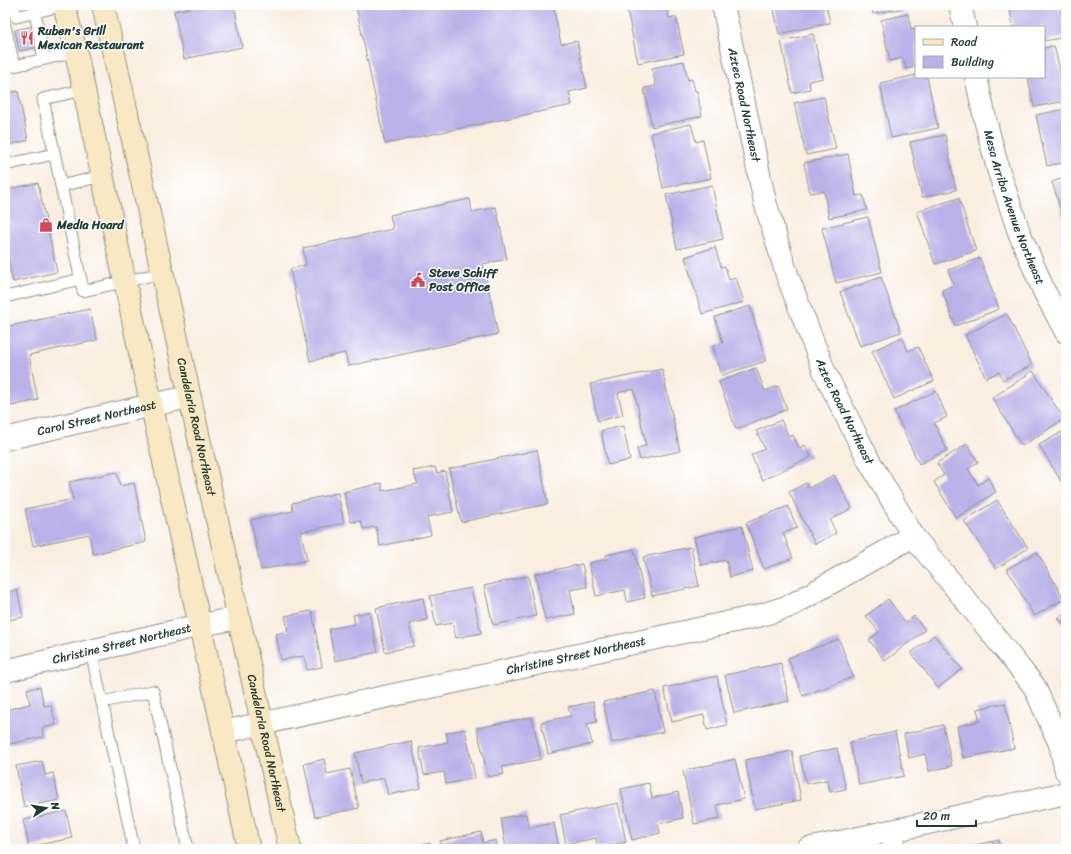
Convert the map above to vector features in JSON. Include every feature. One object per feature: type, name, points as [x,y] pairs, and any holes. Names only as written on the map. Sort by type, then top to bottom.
[{"type":"main road","points":[[64,5],[76,52],[223,732],[250,849]]},
{"type":"main road","name":"Candelaria Road Northeast","points":[[103,5],[290,849]]},
{"type":"street","name":"Aztec Road Northeast","points":[[722,5],[765,202],[787,275],[825,373],[868,459],[913,536],[1034,686],[1060,744],[1066,771]]},
{"type":"street","points":[[960,5],[965,26]]},
{"type":"street","name":"Mesa Arriba Avenue Northeast","points":[[976,78],[998,169],[1018,232],[1044,290],[1066,332]]},
{"type":"street","name":"Carol Street Northeast","points":[[5,439],[189,397]]},
{"type":"street","name":"Christine Street Northeast","points":[[223,732],[758,616],[790,606],[913,536]]},
{"type":"street","name":"Christine Street Northeast","points":[[5,671],[201,625],[238,618]]},
{"type":"street","points":[[808,849],[893,840],[1066,793]]},
{"type":"lane","points":[[14,5],[16,17]]},
{"type":"lane","points":[[5,20],[64,5]]},
{"type":"lane","points":[[35,13],[44,58]]},
{"type":"lane","points":[[5,26],[14,66],[76,52]]},
{"type":"lane","points":[[83,90],[43,99],[83,290],[162,273]]},
{"type":"lane","points":[[5,166],[54,154]]},
{"type":"lane","points":[[61,186],[102,176]]},
{"type":"lane","points":[[5,297],[81,279]]},
{"type":"lane","points":[[91,651],[134,849]]},
{"type":"lane","points":[[102,702],[153,690],[188,849]]},
{"type":"building","points":[[203,5],[234,5],[242,47],[184,59],[174,11]]},
{"type":"building","points":[[553,5],[561,44],[577,41],[587,88],[569,92],[572,105],[385,144],[356,6]]},
{"type":"building","points":[[648,5],[666,5],[669,18],[676,17],[684,54],[638,63],[627,9]]},
{"type":"building","points":[[773,5],[826,5],[830,23],[779,34]]},
{"type":"building","points":[[871,5],[906,5],[906,8],[873,14]]},
{"type":"building","points":[[1009,5],[1059,5],[1066,37],[1045,41],[1045,26],[1013,26]]},
{"type":"building","points":[[908,14],[911,29],[915,28],[915,67],[906,69],[903,58],[890,61],[881,20]]},
{"type":"building","points":[[34,26],[39,47],[19,51],[15,30]]},
{"type":"building","points":[[813,34],[823,78],[809,81],[810,89],[792,93],[781,41]]},
{"type":"building","points":[[1054,46],[1060,70],[1066,69],[1066,101],[1034,107],[1028,78],[1045,78],[1045,48]]},
{"type":"building","points":[[684,61],[688,80],[692,79],[695,91],[697,91],[702,116],[652,127],[644,88],[656,86],[652,68]]},
{"type":"building","points":[[915,75],[915,78],[927,78],[938,128],[891,138],[880,83]]},
{"type":"building","points":[[18,91],[28,140],[5,146],[5,93]]},
{"type":"building","points":[[824,97],[836,149],[806,155],[794,103]]},
{"type":"building","points":[[1066,109],[1066,162],[1047,166],[1036,115]]},
{"type":"building","points":[[691,124],[696,142],[703,140],[711,178],[663,188],[651,133]]},
{"type":"building","points":[[945,135],[956,190],[922,197],[910,142]]},
{"type":"building","points":[[848,154],[856,196],[863,195],[867,210],[829,218],[824,191],[810,193],[804,163]]},
{"type":"building","points":[[1066,177],[1066,225],[1052,182]]},
{"type":"building","points":[[38,183],[57,272],[13,282],[5,245],[5,190]]},
{"type":"building","points":[[712,185],[723,239],[677,249],[666,195]]},
{"type":"building","points":[[959,198],[976,251],[935,264],[917,211]]},
{"type":"building","points":[[470,199],[472,212],[496,207],[507,259],[483,264],[498,334],[348,366],[345,353],[310,361],[290,269],[306,265],[303,248],[393,229],[390,215]]},
{"type":"building","points":[[868,217],[882,272],[836,283],[822,228]]},
{"type":"building","points":[[715,247],[721,267],[725,266],[729,280],[736,278],[744,302],[702,314],[685,257]]},
{"type":"building","points":[[980,258],[999,309],[955,326],[942,290],[954,285],[948,270]]},
{"type":"building","points":[[881,277],[901,332],[860,346],[840,292]]},
{"type":"building","points":[[750,306],[766,361],[722,375],[713,346],[723,343],[715,317]]},
{"type":"building","points":[[90,309],[97,340],[29,355],[38,400],[7,407],[5,399],[5,327]]},
{"type":"building","points":[[1007,314],[1032,365],[1003,380],[999,372],[986,378],[965,335]]},
{"type":"building","points":[[902,337],[908,351],[918,347],[934,381],[894,399],[872,351]]},
{"type":"building","points":[[756,368],[765,391],[778,386],[787,409],[736,429],[719,382]]},
{"type":"building","points":[[662,369],[680,451],[640,460],[637,448],[646,446],[634,389],[618,393],[623,415],[598,421],[590,384]]},
{"type":"building","points":[[1033,371],[1064,419],[1022,446],[992,398]]},
{"type":"building","points":[[936,391],[947,417],[934,423],[947,450],[919,464],[894,411]]},
{"type":"building","points":[[781,420],[789,437],[793,435],[799,448],[805,445],[811,457],[762,480],[751,455],[765,449],[756,431]]},
{"type":"building","points":[[623,426],[630,460],[608,465],[601,431]]},
{"type":"building","points":[[1062,432],[1066,438],[1066,489],[1039,445]]},
{"type":"building","points":[[967,444],[978,462],[968,469],[978,485],[988,478],[996,492],[956,518],[934,482],[944,475],[937,463]]},
{"type":"building","points":[[537,450],[548,504],[461,522],[449,469]]},
{"type":"building","points":[[435,467],[437,473],[445,471],[453,512],[427,517],[431,535],[380,546],[376,527],[363,529],[361,521],[351,522],[344,492],[382,483],[382,491],[418,484],[413,471]]},
{"type":"building","points":[[117,472],[120,486],[134,483],[146,542],[93,554],[89,534],[33,546],[25,509],[73,499],[69,482]]},
{"type":"building","points":[[834,475],[852,508],[830,520],[836,533],[815,544],[789,492],[806,483],[809,488]]},
{"type":"building","points":[[338,493],[344,523],[301,532],[307,560],[261,570],[251,520],[293,511],[292,503]]},
{"type":"building","points":[[997,500],[1028,548],[996,569],[964,521]]},
{"type":"building","points":[[788,506],[797,528],[783,533],[793,558],[764,569],[746,523]]},
{"type":"building","points":[[742,526],[753,571],[730,577],[726,560],[701,565],[694,537]]},
{"type":"building","points":[[691,547],[699,586],[652,596],[643,557]]},
{"type":"building","points":[[634,549],[645,598],[627,602],[625,590],[596,596],[589,563],[607,559],[606,555]]},
{"type":"building","points":[[1037,552],[1064,599],[1034,616],[1007,569]]},
{"type":"building","points":[[582,564],[587,587],[570,590],[575,614],[545,620],[535,574]]},
{"type":"building","points":[[528,576],[536,616],[493,625],[484,586]]},
{"type":"building","points":[[471,588],[481,633],[456,638],[452,623],[436,626],[430,596]]},
{"type":"building","points":[[17,590],[23,617],[5,621],[5,593]]},
{"type":"building","points":[[423,598],[427,620],[409,624],[414,646],[385,652],[376,608]]},
{"type":"building","points":[[888,599],[906,623],[914,616],[925,630],[885,661],[869,640],[879,632],[866,616]]},
{"type":"building","points":[[312,611],[322,667],[307,670],[304,656],[281,660],[276,634],[288,631],[285,616]]},
{"type":"building","points":[[1066,611],[1066,627],[1058,618]]},
{"type":"building","points":[[369,612],[378,652],[335,661],[329,629],[355,624],[353,615]]},
{"type":"building","points":[[934,635],[962,669],[938,688],[911,653]]},
{"type":"building","points":[[839,639],[853,677],[803,696],[788,658]]},
{"type":"building","points":[[781,663],[789,701],[734,713],[725,675]]},
{"type":"building","points":[[717,676],[727,725],[707,730],[704,715],[672,722],[664,688]]},
{"type":"building","points":[[40,687],[44,706],[51,705],[56,725],[42,728],[43,737],[5,745],[5,710],[30,704],[27,689]]},
{"type":"building","points":[[655,691],[663,732],[612,743],[603,702]]},
{"type":"building","points":[[593,702],[597,722],[587,724],[592,744],[548,754],[541,722],[571,716],[568,707]]},
{"type":"building","points":[[1005,703],[1014,748],[963,758],[957,726],[980,721],[977,709]]},
{"type":"building","points":[[532,717],[541,759],[502,767],[504,774],[488,777],[477,728]]},
{"type":"building","points":[[943,725],[952,766],[929,771],[925,754],[909,758],[904,734]]},
{"type":"building","points":[[465,729],[475,778],[446,784],[444,772],[424,775],[419,748],[448,742],[446,733]]},
{"type":"building","points":[[895,732],[904,776],[859,785],[850,742]]},
{"type":"building","points":[[411,741],[421,788],[388,795],[384,778],[361,783],[355,753]]},
{"type":"building","points":[[837,748],[846,789],[830,792],[827,780],[806,784],[800,756]]},
{"type":"building","points":[[792,751],[801,800],[755,809],[745,760]]},
{"type":"building","points":[[324,759],[327,774],[350,769],[359,808],[315,817],[304,764]]},
{"type":"building","points":[[735,759],[744,799],[717,805],[720,819],[694,824],[683,771]]},
{"type":"building","points":[[42,761],[45,775],[53,773],[59,800],[24,807],[16,766]]},
{"type":"building","points":[[649,783],[652,798],[678,792],[683,818],[658,824],[660,833],[632,840],[621,789]]},
{"type":"building","points":[[618,803],[626,842],[598,848],[596,838],[566,844],[560,815]]},
{"type":"building","points":[[66,811],[72,838],[29,847],[23,820]]},
{"type":"building","points":[[526,814],[529,828],[554,823],[559,849],[506,849],[501,818]]},
{"type":"building","points":[[481,832],[483,843],[496,840],[497,849],[442,849],[440,841]]},
{"type":"building","points":[[999,840],[1001,849],[962,849],[962,848]]},
{"type":"building","points":[[430,843],[431,849],[406,849],[406,848]]},
{"type":"place","name":"Ruben's Grill Mexican Restaurant","points":[[27,38]]},
{"type":"place","name":"Media Hoard","points":[[46,225]]},
{"type":"place","name":"Steve Schiff Post Office","points":[[418,280]]}]
